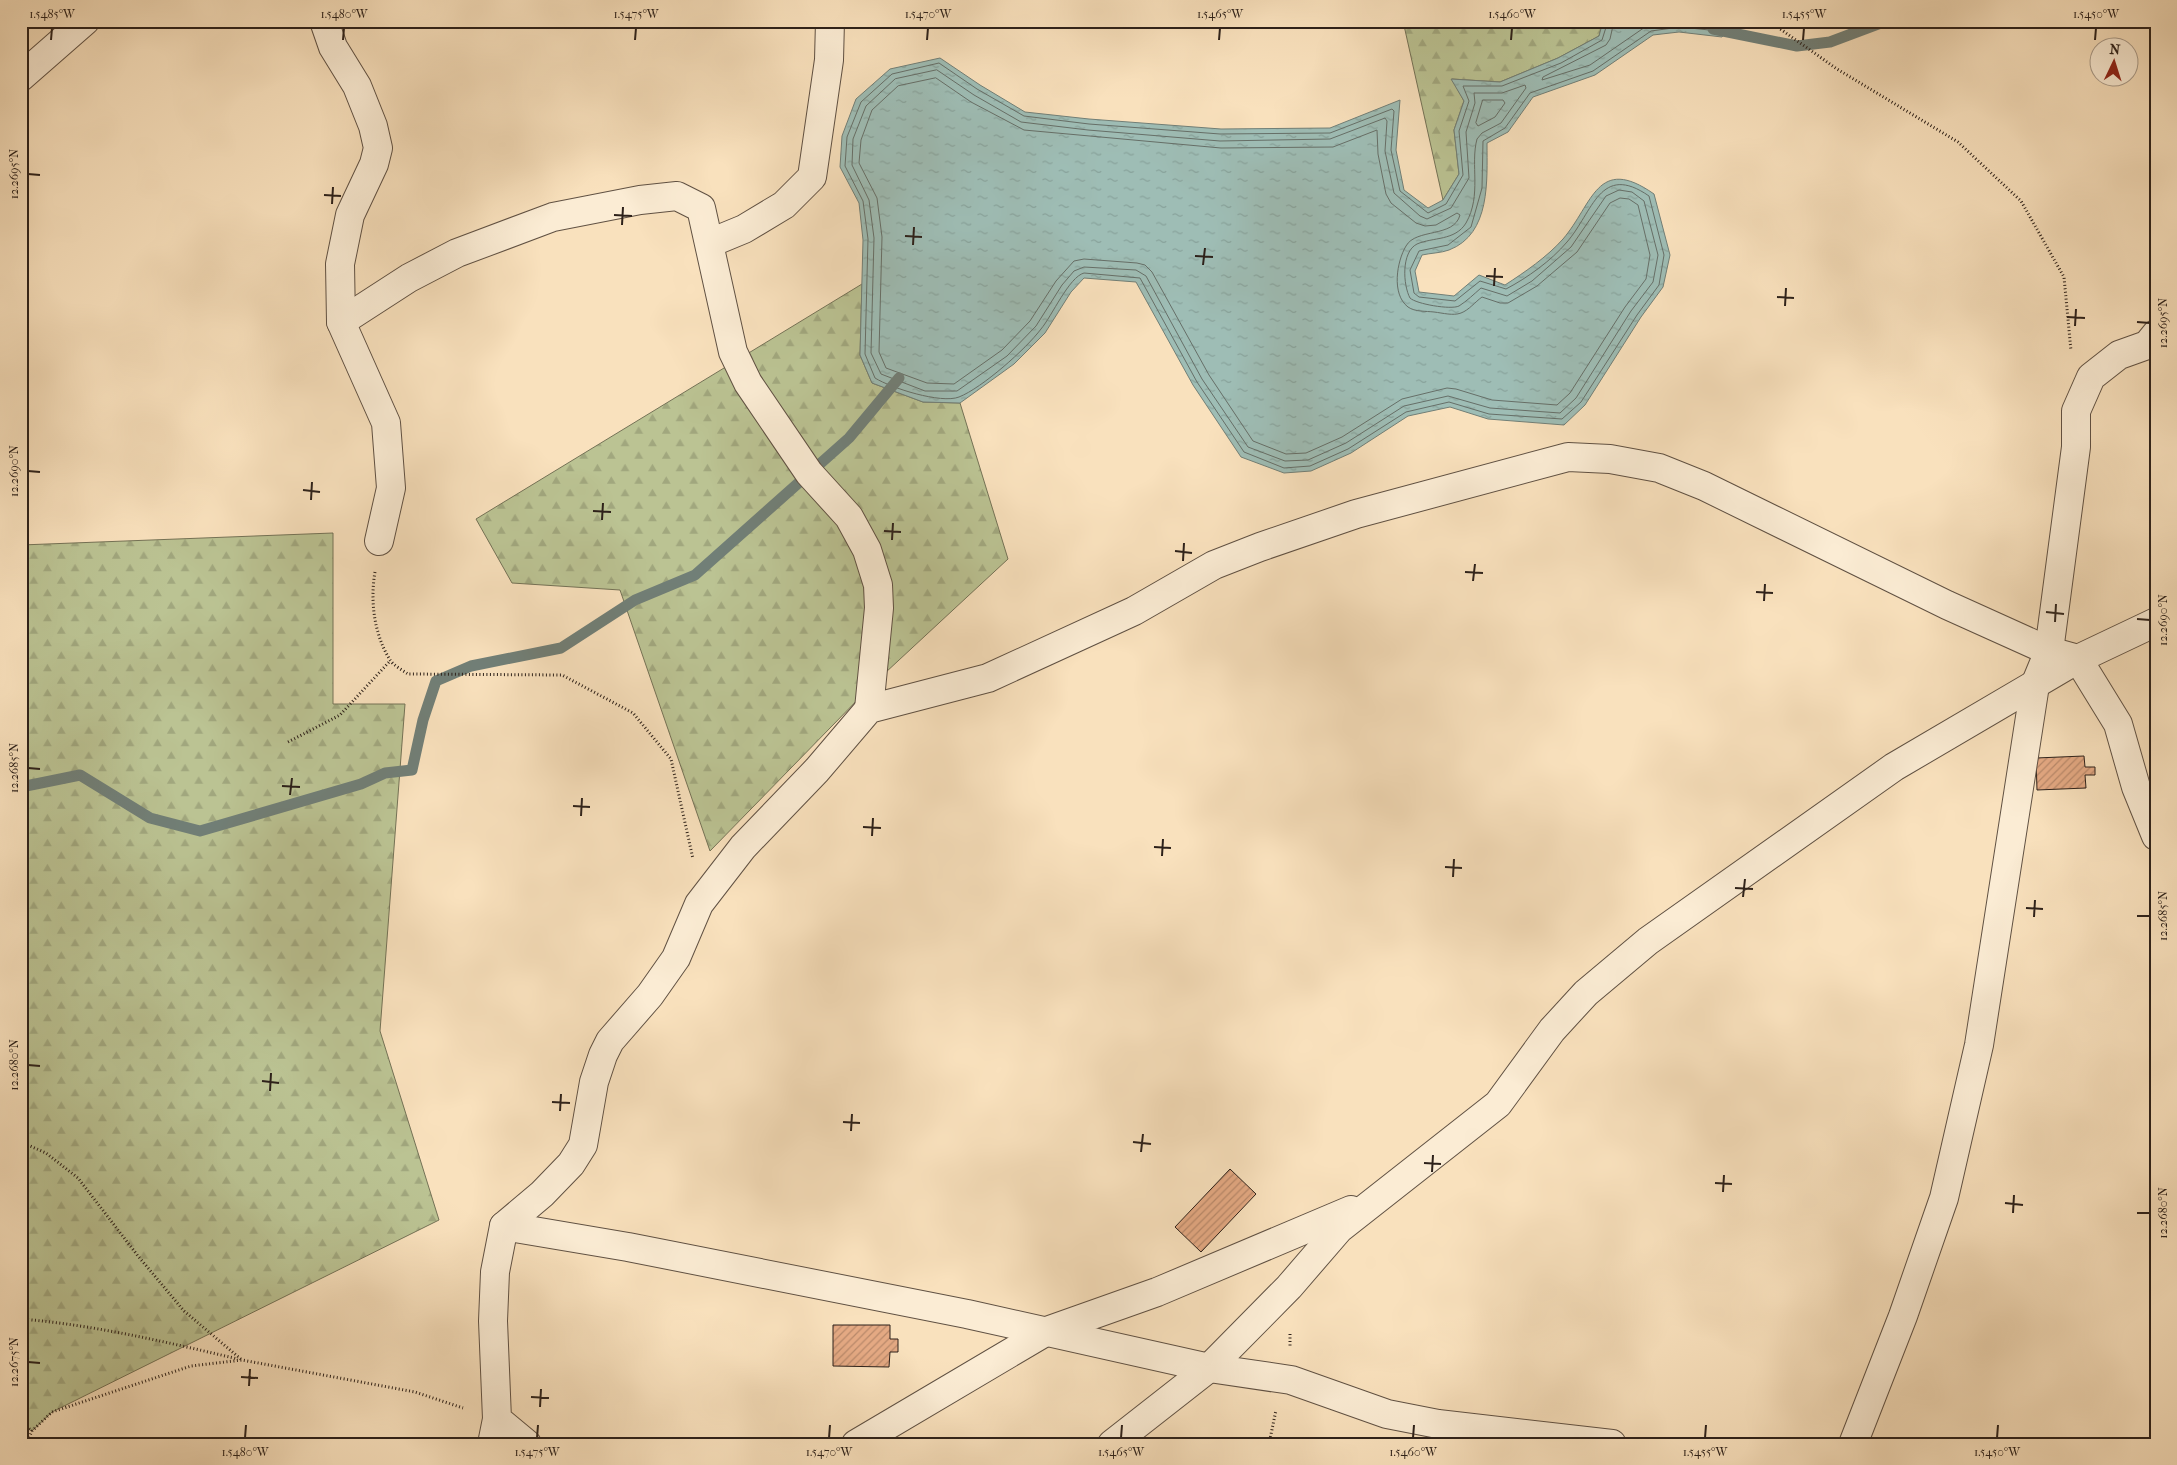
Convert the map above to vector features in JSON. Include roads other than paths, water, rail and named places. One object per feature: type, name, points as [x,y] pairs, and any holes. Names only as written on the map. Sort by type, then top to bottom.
[{"type":"street","points":[[21,77],[85,21]]},
{"type":"street","points":[[324,21],[333,47],[357,86],[373,126],[378,148],[374,164],[350,215],[340,264],[341,322],[386,423],[391,488],[379,542]]},
{"type":"street","points":[[710,243],[744,229],[784,205],[812,177],[829,60],[830,21]]},
{"type":"street","points":[[341,322],[409,278],[457,253],[553,218],[640,200],[677,196],[701,208],[733,352],[748,383],[809,473],[849,517],[867,550],[878,585],[879,608],[869,709]]},
{"type":"street","points":[[1853,1444],[1903,1316],[1944,1198],[1979,1045],[2035,685],[2049,651],[2076,447],[2076,411],[2092,377],[2119,355],[2147,345],[2156,334]]},
{"type":"street","points":[[528,1444],[494,1431],[493,1322],[495,1272],[504,1226],[542,1194],[571,1164],[583,1145],[594,1082],[610,1041],[650,994],[676,958],[699,904],[743,847],[816,770],[869,709],[988,678],[1134,611],[1214,565],[1260,547],[1356,514],[1568,456],[1610,460],[1659,468],[1704,486],[1947,605],[2049,651],[2078,659],[2118,724],[2136,787],[2156,836]]},
{"type":"street","points":[[1112,1444],[1209,1368],[1288,1287],[1339,1229],[1370,1202],[1498,1104],[1559,1022],[1586,994],[1648,941],[1894,767],[2078,659],[2156,622]]},
{"type":"street","points":[[856,1444],[1047,1331],[1157,1292],[1370,1202]]},
{"type":"street","points":[[504,1226],[731,1267],[1047,1331],[1209,1368],[1291,1380],[1396,1416],[1438,1424],[1612,1444]]},
{"type":"water","points":[[1603,21],[1731,21],[1733,23],[1722,37],[1679,32],[1653,35],[1595,75],[1533,97],[1508,132],[1487,143],[1484,204],[1473,232],[1463,242],[1449,250],[1422,255],[1415,271],[1419,292],[1454,296],[1479,275],[1505,285],[1557,246],[1598,188],[1608,181],[1620,179],[1635,183],[1654,194],[1670,255],[1663,287],[1641,317],[1585,405],[1564,425],[1488,419],[1450,407],[1408,416],[1351,453],[1311,471],[1284,473],[1241,457],[1193,385],[1136,282],[1084,278],[1071,292],[1045,333],[1014,364],[960,403],[923,402],[872,383],[860,355],[863,240],[859,203],[840,167],[842,136],[856,99],[890,69],[940,58],[1025,112],[1221,129],[1330,128],[1400,100],[1396,150],[1404,190],[1428,208],[1443,200],[1459,174],[1454,130],[1464,101],[1451,79],[1500,82],[1558,58],[1599,36]]},
{"type":"waterway","points":[[1713,29],[1797,46],[1830,42],[1886,21]]},
{"type":"waterway","points":[[21,787],[80,775],[150,818],[200,831],[361,784],[385,773],[412,770],[423,720],[436,681],[471,666],[561,648],[635,600],[695,575],[849,438],[899,378]]}]
